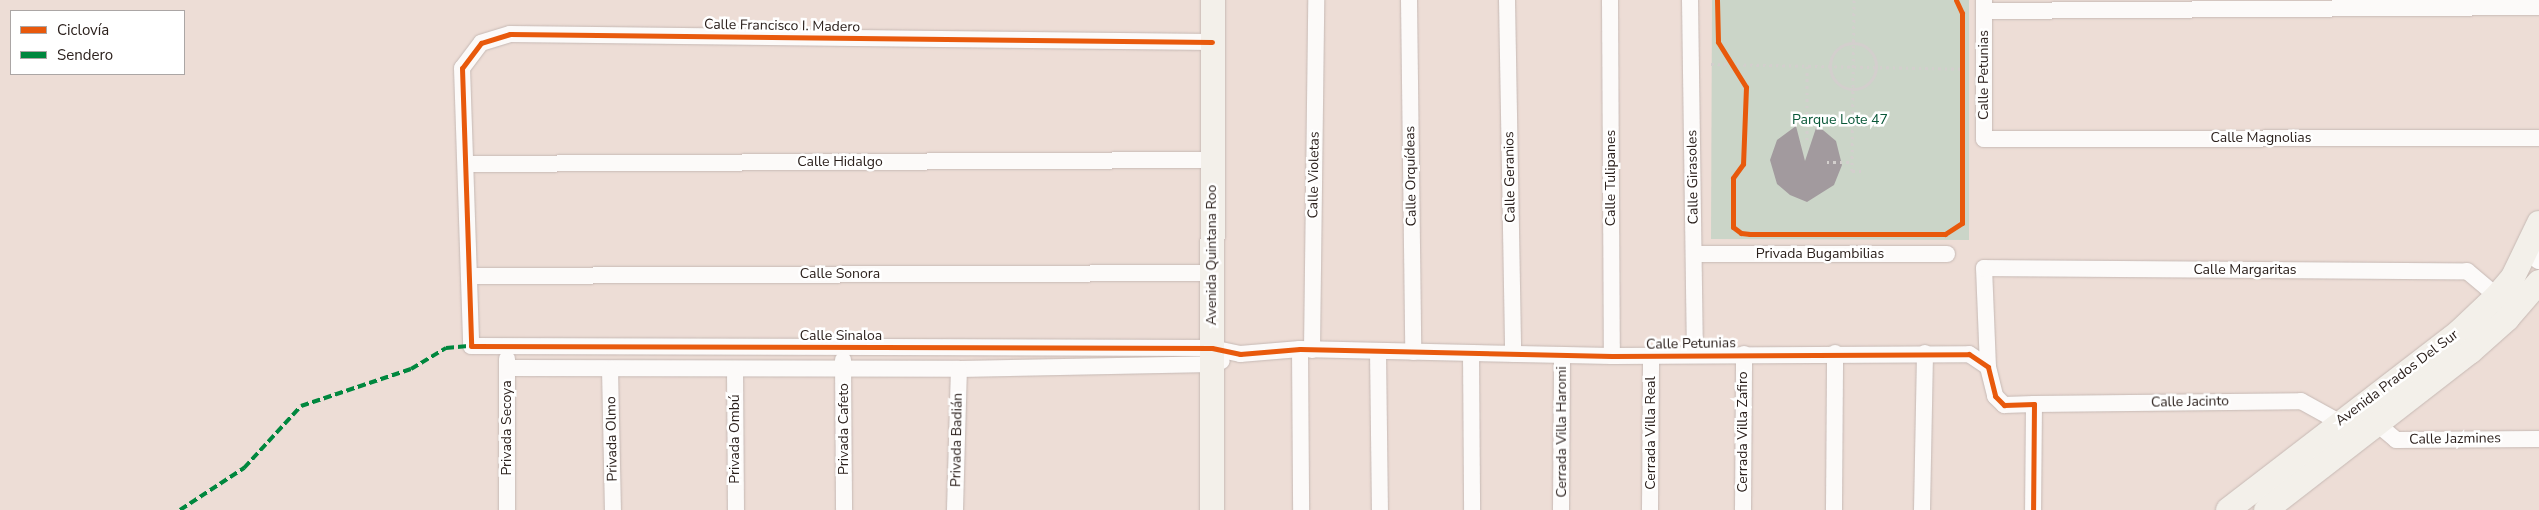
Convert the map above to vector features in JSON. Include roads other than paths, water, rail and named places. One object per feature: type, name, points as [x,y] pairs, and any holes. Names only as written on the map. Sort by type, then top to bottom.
[{"type":"main road","name":"Avenida Quintana Roo","points":[[1212,510],[1213,0]]},
{"type":"main road","name":"Avenida Prados Del Sur","points":[[2228,510],[2339,422],[2459,332],[2497,296],[2534,255],[2539,223]]},
{"type":"main road","name":"Avenida Prados Del Sur","points":[[2266,510],[2470,352],[2507,319],[2539,282]]},
{"type":"street","name":"Calle Violetas","points":[[1301,510],[1316,0]]},
{"type":"street","name":"Calle Orquídeas","points":[[1409,0],[1413,352]]},
{"type":"street","name":"Calle Geranios","points":[[1507,0],[1514,354]]},
{"type":"street","name":"Calle Tulipanes","points":[[1610,0],[1612,356]]},
{"type":"street","name":"Calle Girasoles","points":[[1690,0],[1695,355]]},
{"type":"street","name":"Calle Petunias","points":[[1984,5],[1984,139]]},
{"type":"street","points":[[1984,5],[2539,8]]},
{"type":"street","name":"Calle Francisco I. Madero","points":[[471,346],[467,164],[462,68],[481,43],[510,34],[1212,42]]},
{"type":"street","name":"Calle Magnolias","points":[[1984,139],[2539,138]]},
{"type":"street","name":"Calle Hidalgo","points":[[467,164],[1212,160]]},
{"type":"street","name":"Privada Bugambilias","points":[[1694,254],[1947,254]]},
{"type":"street","name":"Calle Margaritas","points":[[1988,367],[1984,268],[2467,271],[2497,296]]},
{"type":"street","name":"Calle Sonora","points":[[469,276],[1212,272]]},
{"type":"street","name":"Calle Sinaloa","points":[[471,346],[844,347],[1212,356]]},
{"type":"street","name":"Privada Secoya","points":[[507,347],[507,510]]},
{"type":"street","name":"Privada Cafeto","points":[[844,347],[844,510]]},
{"type":"street","name":"Calle Petunias","points":[[1212,356],[1306,349],[1612,356],[1925,353],[1969,354],[1988,367]]},
{"type":"street","points":[[1378,351],[1380,510]]},
{"type":"street","points":[[1472,353],[1472,510]]},
{"type":"street","points":[[1834,510],[1835,353]]},
{"type":"street","points":[[1922,510],[1925,353]]},
{"type":"street","name":"Cerrada Villa Zafiro","points":[[1743,510],[1744,354]]},
{"type":"street","name":"Cerrada Villa Haromi","points":[[1562,355],[1562,510]]},
{"type":"street","name":"Cerrada Villa Real","points":[[1650,510],[1651,355]]},
{"type":"street","points":[[508,368],[958,369],[1212,356]]},
{"type":"street","points":[[1988,367],[1995,396],[2004,404],[2034,404],[2033,510]]},
{"type":"street","name":"Privada Olmo","points":[[610,369],[613,510]]},
{"type":"street","name":"Privada Ombú","points":[[735,369],[736,510]]},
{"type":"street","name":"Privada Badián","points":[[956,510],[958,369]]},
{"type":"street","name":"Calle Jacinto","points":[[2034,404],[2302,401],[2339,422]]},
{"type":"street","name":"Calle Jazmines","points":[[2376,423],[2396,440],[2539,438]]},
{"type":"park label","name":"Parque Lote 47","points":[[1840,120]]}]
